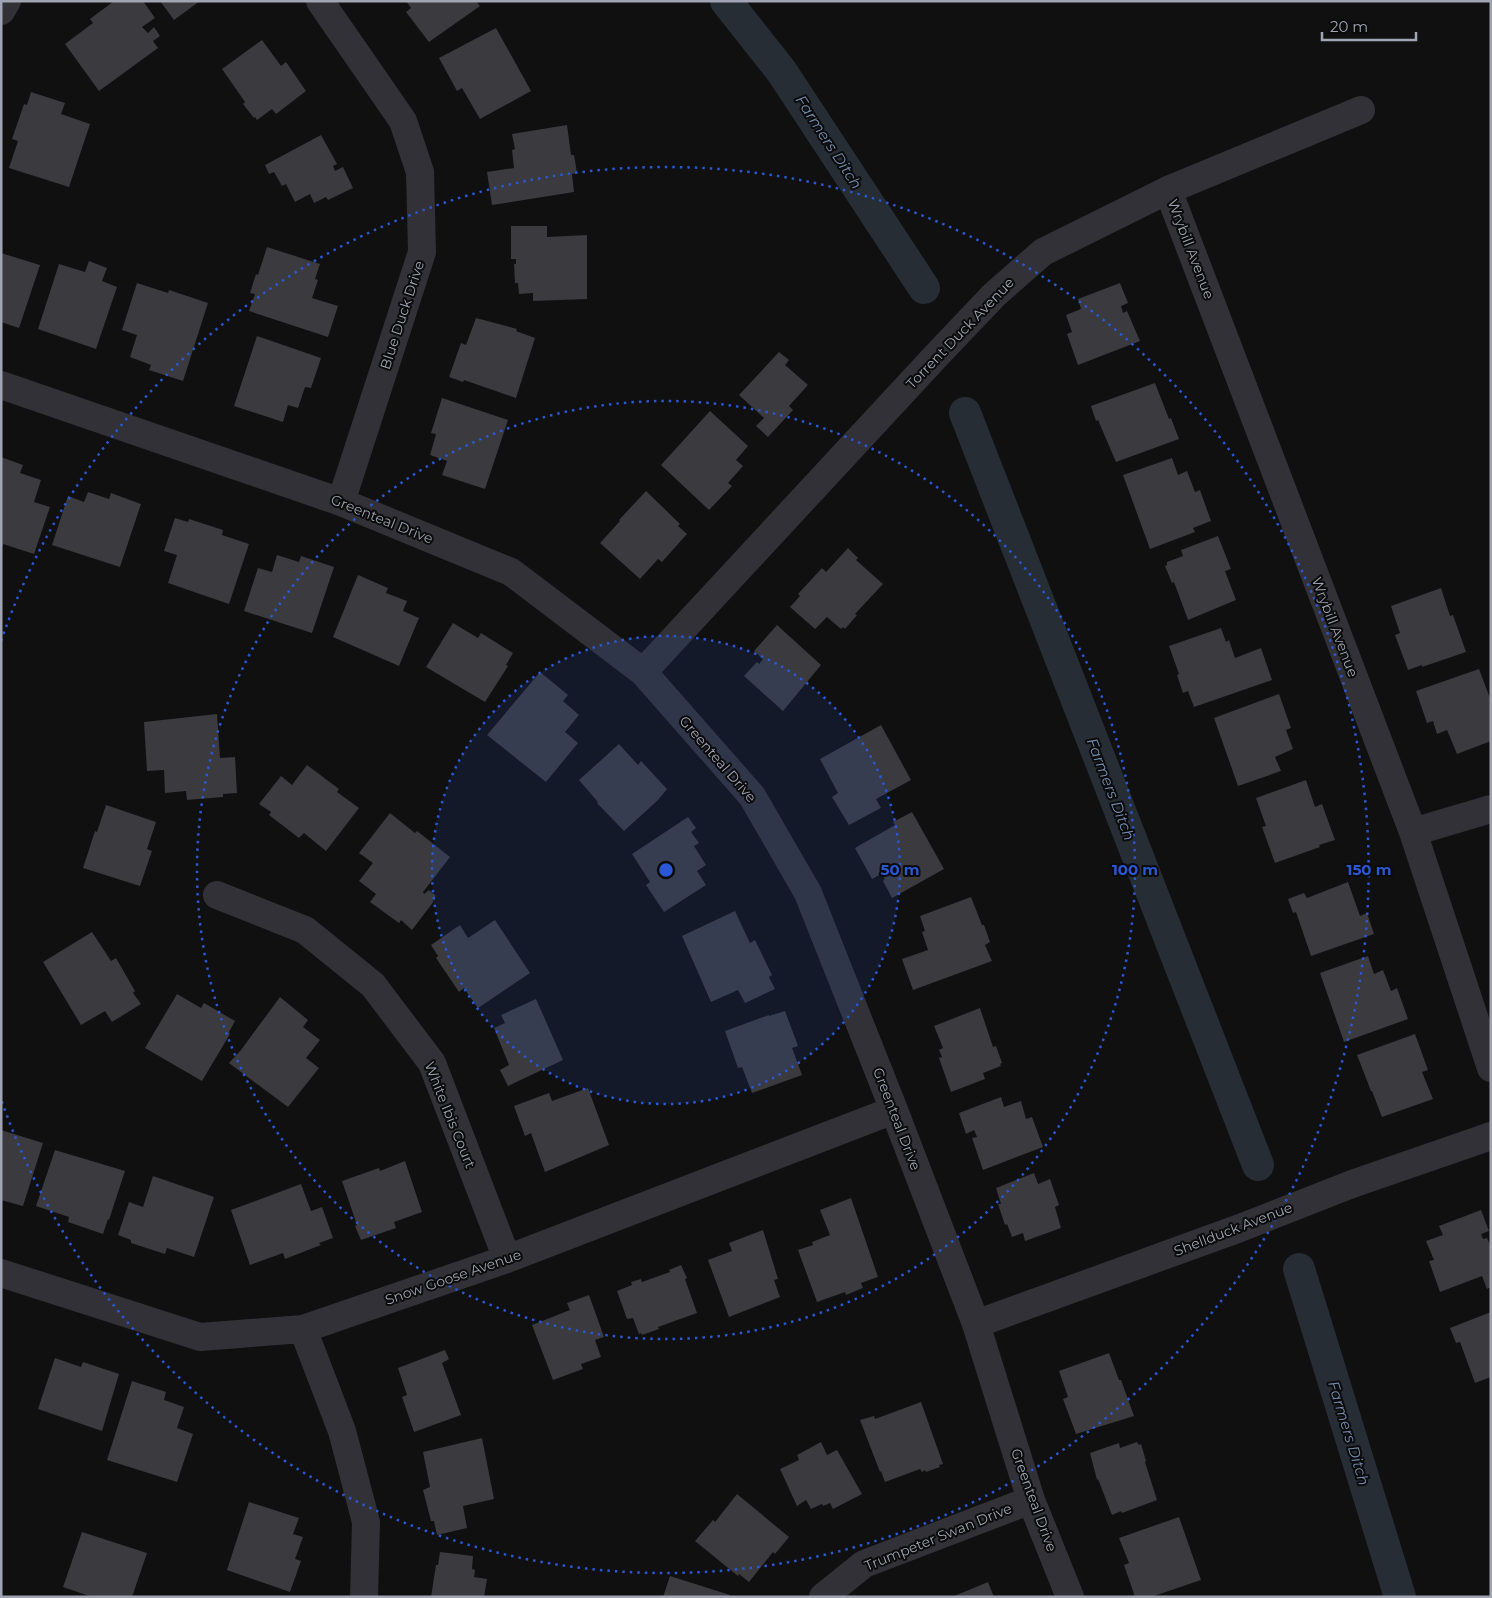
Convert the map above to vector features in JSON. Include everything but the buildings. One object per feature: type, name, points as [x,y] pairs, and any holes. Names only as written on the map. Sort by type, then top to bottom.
[{"type":"street","points":[[1,11],[7,1]]},
{"type":"street","name":"Blue Duck Drive","points":[[320,1],[403,120],[420,172],[422,252],[340,502]]},
{"type":"street","name":"Torrent Duck Avenue","points":[[642,672],[890,404],[994,296],[1043,252],[1168,190],[1361,110]]},
{"type":"street","name":"Wrybill Avenue","points":[[1168,190],[1413,832],[1491,1068]]},
{"type":"street","name":"Greenteal Drive","points":[[1,385],[340,502],[511,572],[642,672],[752,796],[808,893],[976,1324],[1031,1500],[1070,1597]]},
{"type":"street","points":[[1413,832],[1491,809]]},
{"type":"street","name":"White Ibis Court","points":[[217,895],[305,930],[373,985],[432,1063],[507,1259]]},
{"type":"street","name":"Snow Goose Avenue","points":[[1,1273],[200,1337],[303,1329],[507,1259],[894,1110]]},
{"type":"street","name":"Shellduck Avenue","points":[[976,1324],[1240,1228],[1352,1184],[1491,1136]]},
{"type":"street","points":[[303,1329],[342,1431],[366,1522],[364,1597]]},
{"type":"street","name":"Trumpeter Swan Drive","points":[[824,1597],[864,1564],[1031,1500]]},
{"type":"waterway","name":"Farmers Ditch","points":[[726,1],[782,72],[924,288]]},
{"type":"waterway","name":"Farmers Ditch","points":[[965,413],[1258,1165]]},
{"type":"waterway","name":"Farmers Ditch","points":[[1299,1269],[1400,1597]]}]
